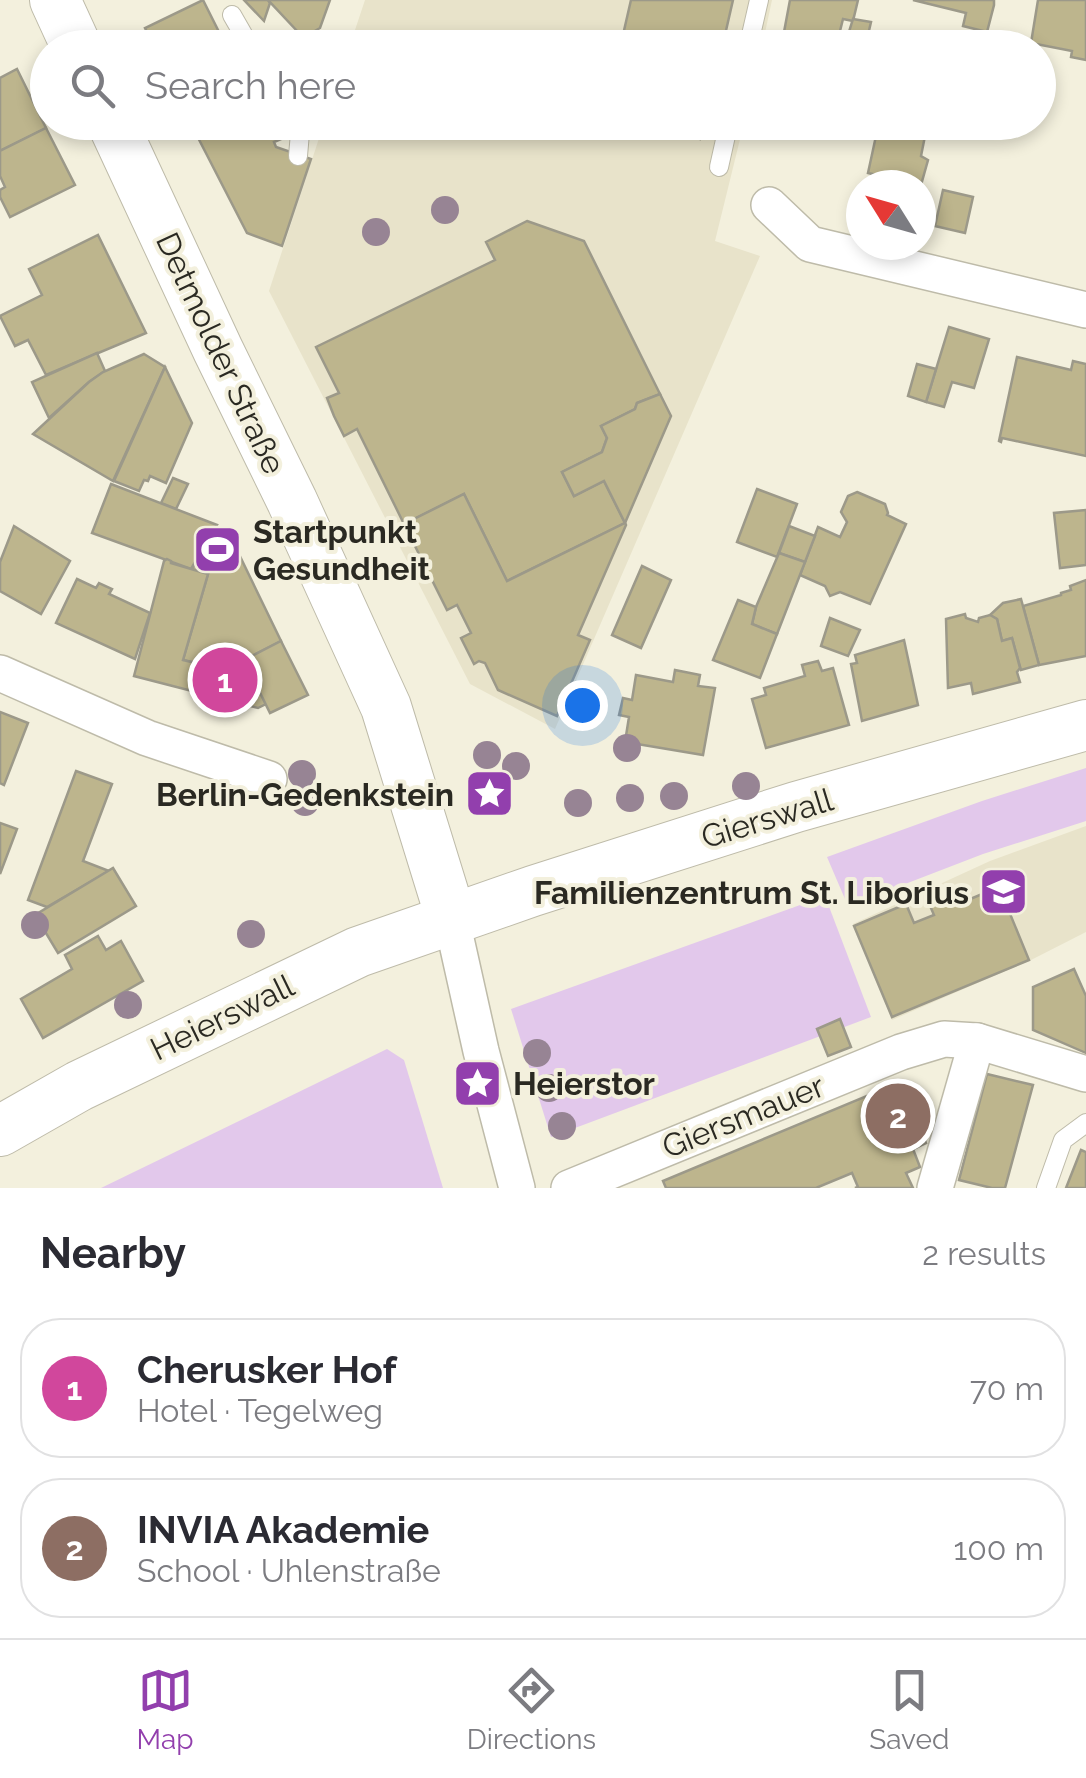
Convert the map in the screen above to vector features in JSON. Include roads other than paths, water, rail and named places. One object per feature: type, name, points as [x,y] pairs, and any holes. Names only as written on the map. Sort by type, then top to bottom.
[{"type":"main road","points":[[54,0],[68,30]]},
{"type":"main road","name":"Detmolder Straße","points":[[120,140],[386,707],[452,921]]},
{"type":"main road","name":"Gierswall","points":[[452,921],[796,807],[1086,726]]},
{"type":"main road","name":"Heierswall","points":[[0,1130],[79,1086],[308,974],[358,952],[452,921]]},
{"type":"street","points":[[768,205],[810,244],[1086,310]]},
{"type":"street","points":[[0,673],[147,738],[270,778]]},
{"type":"street","points":[[452,921],[481,1051],[518,1188]]},
{"type":"street","name":"Giersmauer","points":[[569,1188],[944,1038],[977,1041],[1086,1074]]},
{"type":"street","points":[[935,1188],[977,1041]]},
{"type":"lane","points":[[752,30],[760,0]]},
{"type":"lane","points":[[232,15],[241,30]]},
{"type":"lane","points":[[298,156],[299,140]]},
{"type":"lane","points":[[718,167],[725,140]]},
{"type":"lane","points":[[1046,1188],[1062,1140],[1086,1123]]},
{"type":"place","name":"Startpunkt Gesundheit","points":[[218,549]]},
{"type":"place","name":"Cherusker Hof","points":[[225,680]]},
{"type":"place","name":"Berlin-Gedenkstein","points":[[489,794]]},
{"type":"place","name":"Familienzentrum St. Liborius","points":[[1004,892]]},
{"type":"place","name":"Heierstor","points":[[478,1083]]},
{"type":"place","name":"INVIA Akademie","points":[[898,1116]]}]
